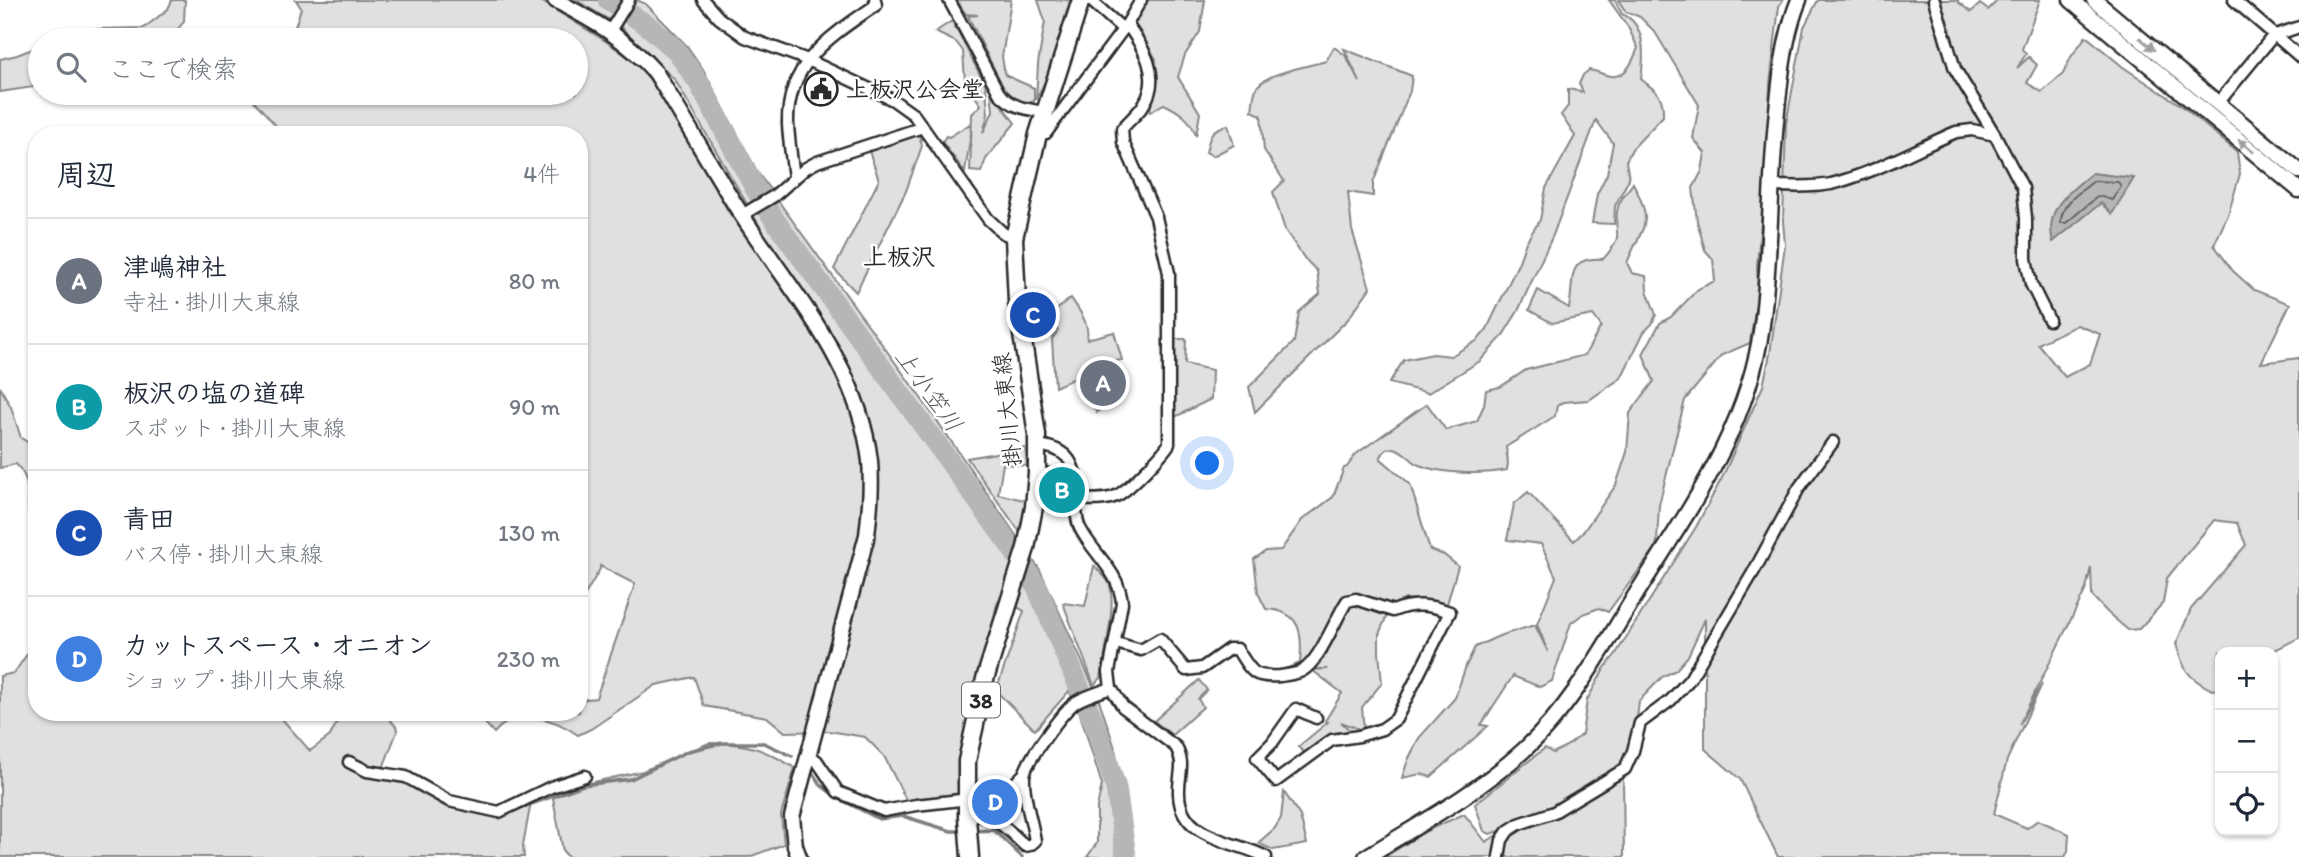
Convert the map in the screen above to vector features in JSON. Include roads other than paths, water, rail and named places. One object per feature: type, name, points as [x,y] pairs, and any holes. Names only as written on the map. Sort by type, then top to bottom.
[{"type":"main road","name":"掛川大東線","points":[[970,850],[967,761],[985,679],[1026,548],[1034,508],[1037,473],[1037,445],[1017,301],[1014,238],[1038,134],[1081,0]]},
{"type":"street","points":[[555,0],[612,27],[656,73],[742,215],[824,335],[858,405],[870,463],[871,500],[867,535],[792,817],[799,857]]},
{"type":"street","points":[[612,27],[629,0]]},
{"type":"street","points":[[703,0],[719,18],[745,37],[808,60],[894,100],[914,115],[988,219],[1003,233],[1014,238]]},
{"type":"street","points":[[794,178],[788,122],[792,88],[801,69],[828,38],[876,5],[874,0]]},
{"type":"street","points":[[949,0],[955,5],[999,93],[1009,103],[1020,108],[1045,112]]},
{"type":"street","points":[[1074,495],[1106,498],[1118,495],[1163,454],[1169,444],[1168,273],[1156,218],[1123,142],[1122,129],[1144,105],[1151,89],[1151,68],[1144,49],[1125,27],[1090,0]]},
{"type":"street","points":[[1038,134],[1046,132],[1125,27],[1141,0]]},
{"type":"street","points":[[1366,857],[1490,779],[1546,727],[1587,674],[1713,472],[1735,425],[1753,373],[1762,327],[1775,119],[1788,36],[1799,0]]},
{"type":"street","points":[[1934,0],[1955,68],[2023,187],[2026,258],[2031,284],[2049,320]]},
{"type":"street","points":[[2071,0],[2299,190]]},
{"type":"street","points":[[2094,0],[2299,171]]},
{"type":"street","points":[[2234,0],[2299,56]]},
{"type":"street","points":[[2218,103],[2273,36],[2299,27]]},
{"type":"street","points":[[742,215],[774,196],[806,168],[817,162],[923,127]]},
{"type":"street","points":[[1771,186],[1830,184],[1956,132],[1972,130],[1995,135]]},
{"type":"street","points":[[1499,857],[1502,840],[1508,831],[1519,824],[1554,812],[1625,769],[1640,723],[1671,700],[1690,679],[1754,572],[1799,488],[1833,442]]},
{"type":"street","points":[[1037,445],[1058,449],[1064,453],[1076,475],[1077,487],[1074,495]]},
{"type":"street","points":[[1037,473],[1059,476],[1069,483],[1081,530],[1115,577],[1122,603],[1109,672],[1111,688],[1123,706],[1176,747],[1183,767],[1179,782],[1180,806],[1188,821],[1213,838],[1254,850],[1266,857]]},
{"type":"street","points":[[1116,643],[1141,650],[1160,639],[1186,670],[1202,668],[1229,649],[1237,649],[1250,669],[1262,677],[1275,676],[1303,670],[1315,658],[1347,601],[1356,599],[1393,611],[1418,604],[1450,612],[1396,719],[1382,729],[1332,740],[1276,781],[1257,758],[1272,743],[1296,709],[1316,718]]},
{"type":"street","points":[[967,810],[978,798],[1014,784],[1023,775],[1036,750],[1075,703],[1111,688]]},
{"type":"street","points":[[808,754],[817,761],[838,792],[884,811],[916,804],[967,810],[995,820],[1025,846],[1035,841],[1023,775]]},
{"type":"street","points":[[349,762],[367,771],[406,777],[449,801],[499,812],[551,787],[585,776]]},
{"type":"water","points":[[2092,173],[2134,178],[2112,214],[2101,203],[2053,242],[2051,230],[2055,210],[2067,194]]},
{"type":"waterway","name":"上小笠川","points":[[608,0],[647,25],[676,50],[699,83],[776,222],[1036,585],[1098,732],[1116,788],[1126,857]]},
{"type":"waterway","points":[[507,813],[583,785],[631,779],[688,751],[722,743],[764,743],[792,756]]},
{"type":"waterway","points":[[813,774],[821,785],[838,798],[879,819],[903,816],[951,831],[964,831]]},
{"type":"waterway","points":[[972,831],[994,830],[1022,857]]},
{"type":"place","name":"上板沢公会堂","points":[[821,89]]},
{"type":"place","name":"青田","points":[[1033,315]]},
{"type":"place","name":"津嶋神社","points":[[1103,383]]},
{"type":"place","name":"板沢の塩の道碑","points":[[1062,490]]},
{"type":"place","name":"カットスペース・オニオン","points":[[995,802]]},
{"type":"district","name":"上板沢","points":[[899,256]]}]
